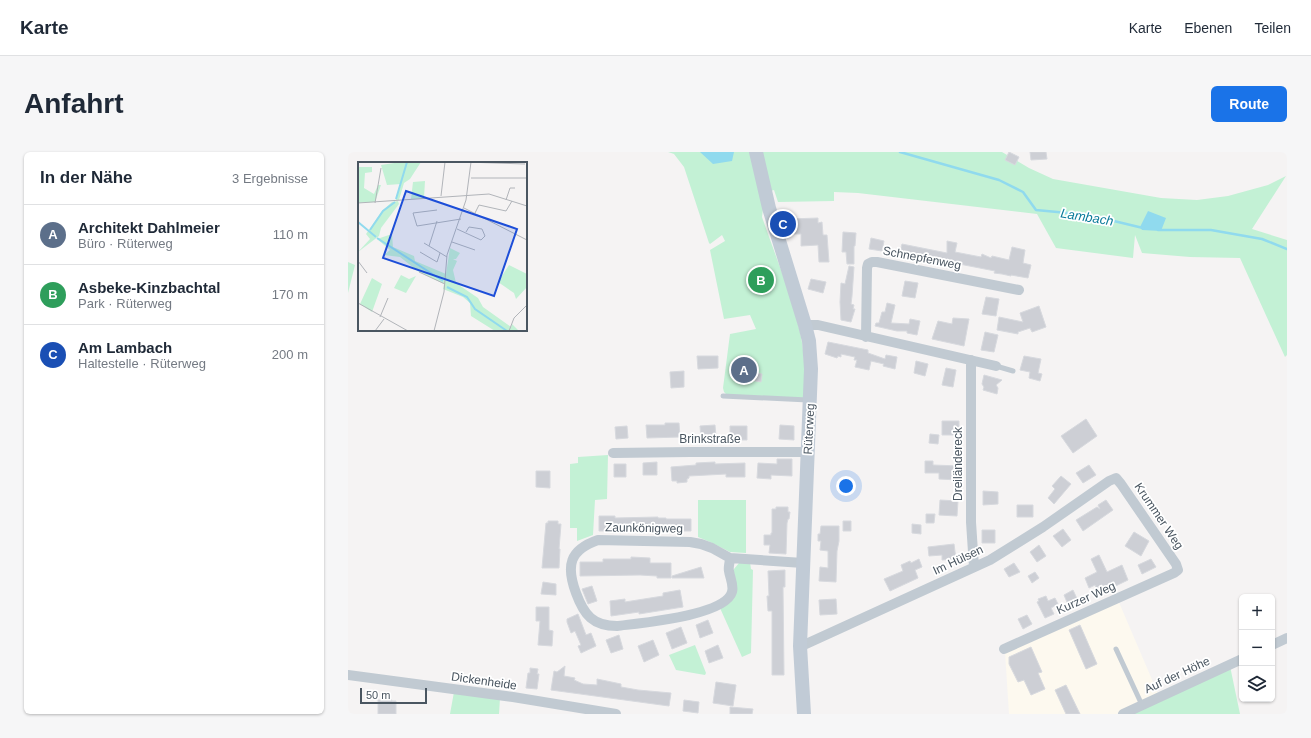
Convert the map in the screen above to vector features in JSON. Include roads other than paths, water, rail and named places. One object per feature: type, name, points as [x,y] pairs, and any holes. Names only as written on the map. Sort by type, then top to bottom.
[{"type":"street","name":"Rüterweg","points":[[756,152],[769,208],[809,341],[811,400],[800,646],[804,714]]},
{"type":"street","name":"Schnepfenweg","points":[[866,337],[867,268],[868,264],[872,262],[1019,290]]},
{"type":"street","points":[[805,325],[818,326],[996,366]]},
{"type":"street","name":"Dreiländereck","points":[[971,360],[971,522],[974,567]]},
{"type":"street","name":"Brinkstraße","points":[[613,453],[808,452]]},
{"type":"street","name":"Im Hülsen","points":[[800,646],[998,556],[1109,481],[1116,478]]},
{"type":"street","name":"Krummer Weg","points":[[1116,478],[1122,484],[1176,564],[1178,570]]},
{"type":"street","name":"Zaunkönigweg","points":[[730,558],[729,570],[733,591],[726,601],[685,616],[617,626],[607,626],[598,623],[584,611],[570,579],[571,563],[575,555],[588,543],[598,540],[690,542],[712,548],[730,558],[803,563]]},
{"type":"street","name":"Kurzer Weg","points":[[1004,649],[1178,570]]},
{"type":"street","points":[[1275,644],[1287,638]]},
{"type":"street","name":"Auf der Höhe","points":[[1123,714],[1239,659]]},
{"type":"street","name":"Dickenheide","points":[[348,675],[616,714]]},
{"type":"lane","points":[[996,366],[1013,371]]},
{"type":"lane","points":[[723,396],[811,400]]},
{"type":"lane","points":[[1116,649],[1142,706]]},
{"type":"water","points":[[700,152],[734,152],[732,161],[713,164]]},
{"type":"water","points":[[1148,211],[1166,218],[1161,231],[1142,230],[1140,227]]},
{"type":"waterway","name":"Lambach","points":[[900,152],[999,180],[1023,192],[1036,210],[1089,215],[1143,228]]},
{"type":"waterway","name":"Lambach","points":[[1158,230],[1211,230],[1262,239],[1287,249]]},
{"type":"place","name":"Am Lambach","points":[[783,224]]},
{"type":"place","name":"Asbeke-Kinzbachtal","points":[[761,280]]},
{"type":"place","name":"Architekt Dahlmeier","points":[[744,370]]}]
